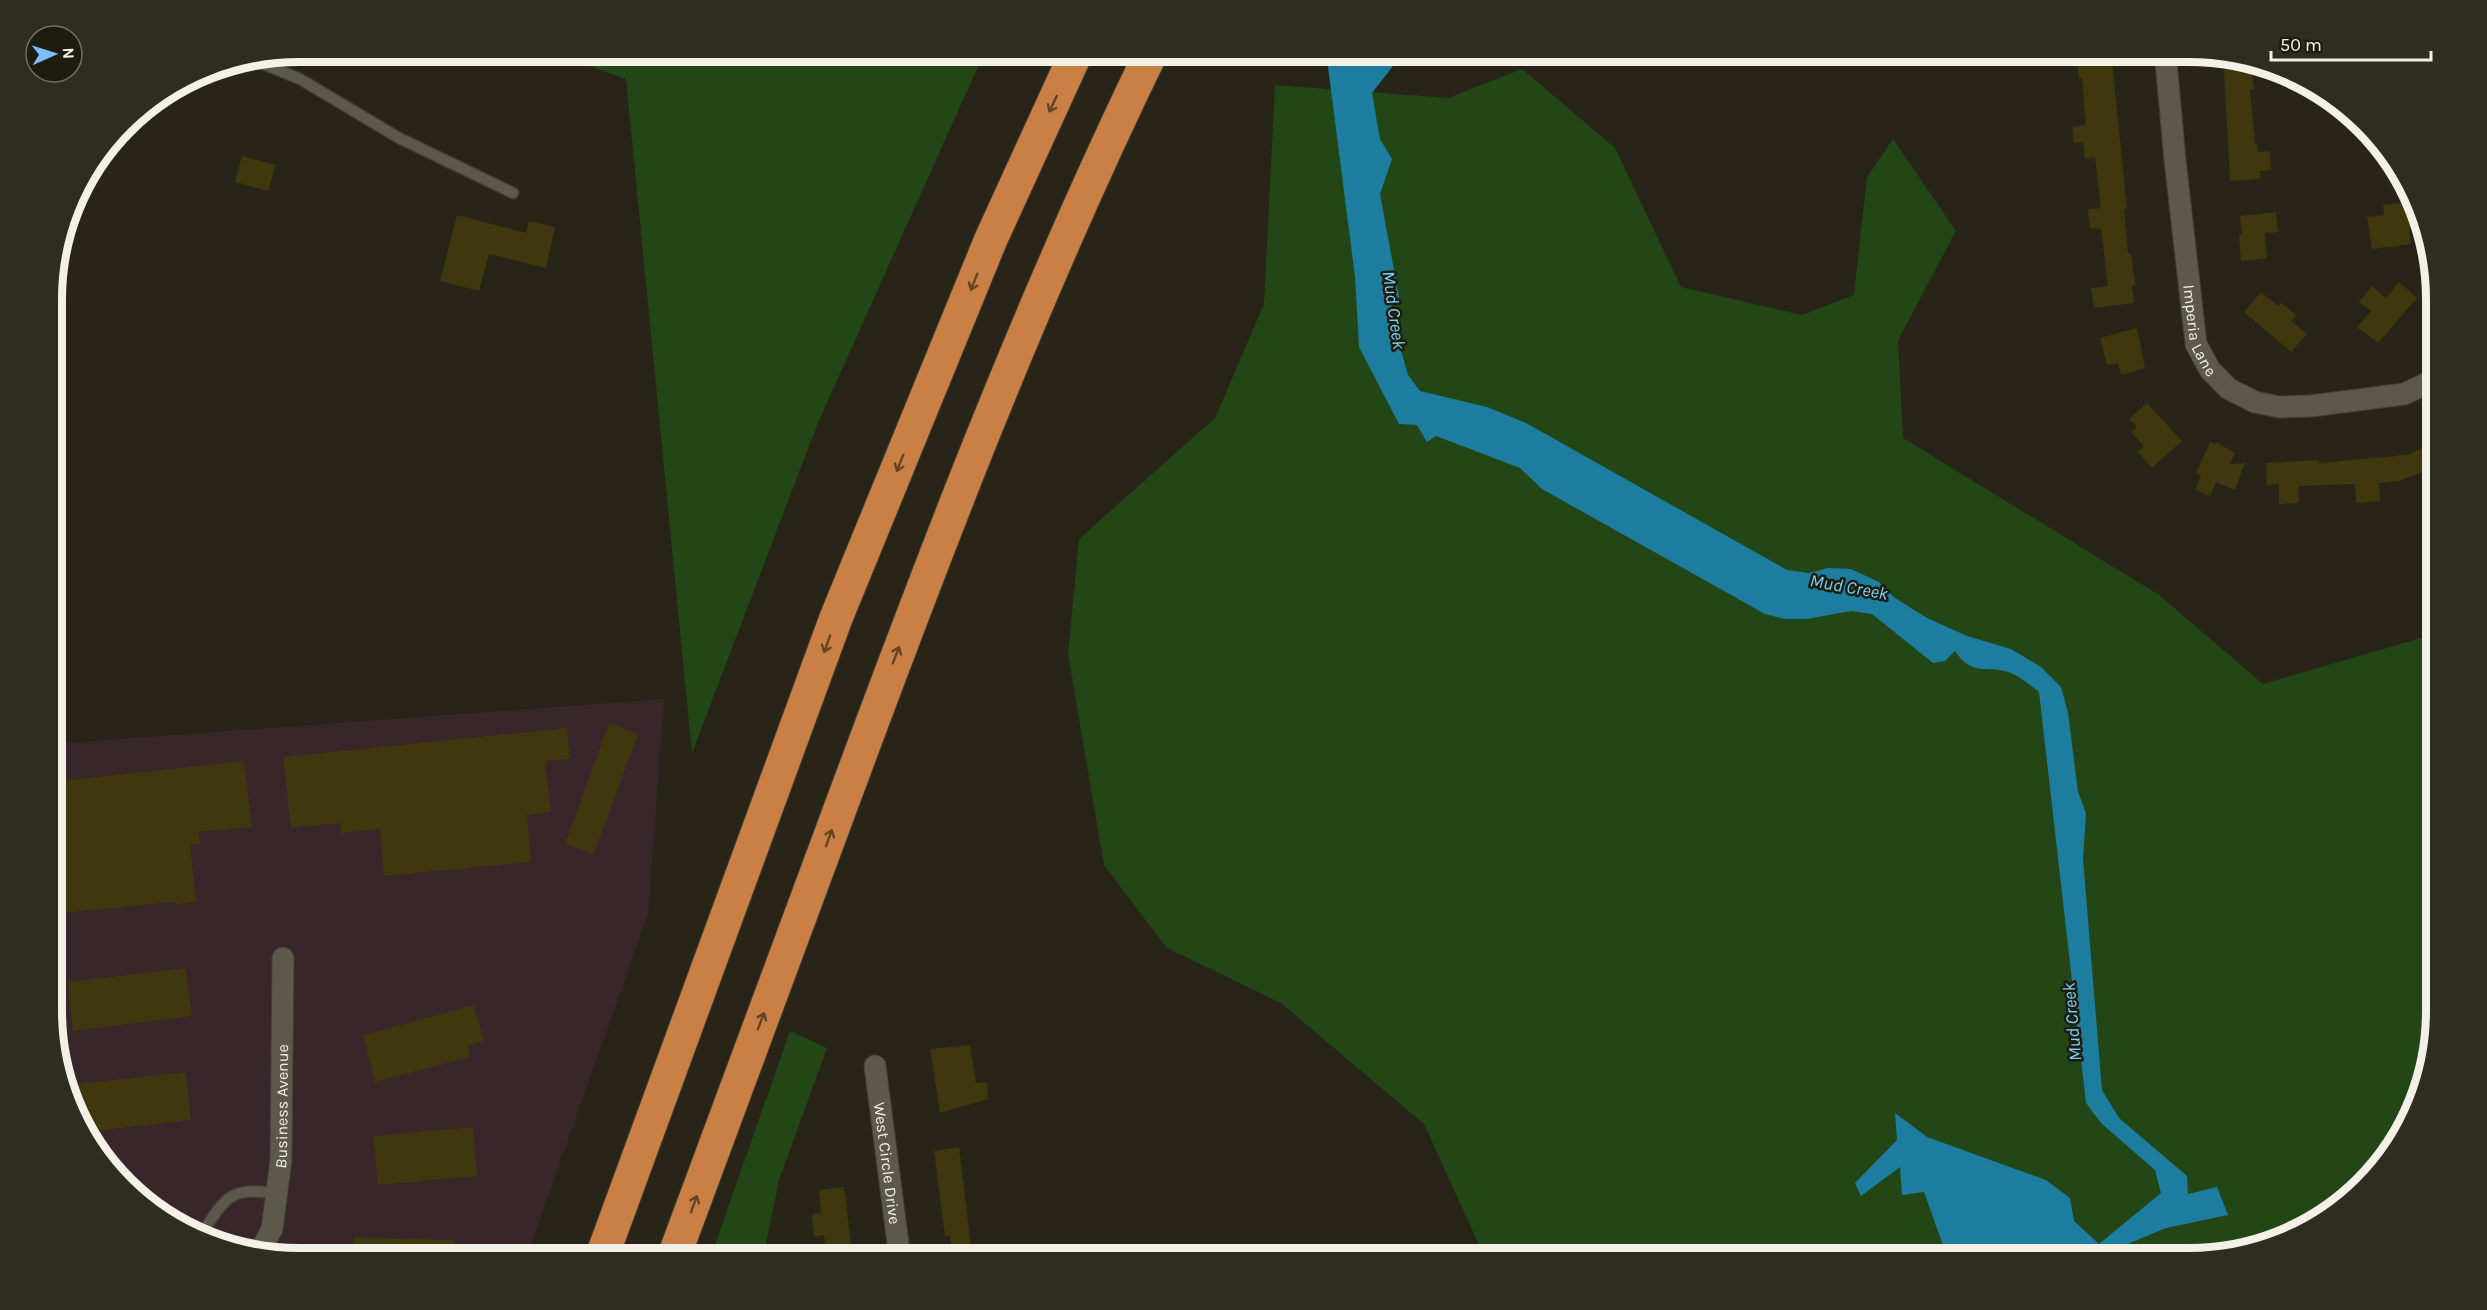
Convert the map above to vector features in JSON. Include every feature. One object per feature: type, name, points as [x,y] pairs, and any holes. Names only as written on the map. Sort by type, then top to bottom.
[{"type":"highway","points":[[605,1248],[836,618],[991,239],[1072,62]]},
{"type":"highway","points":[[678,1248],[892,667],[968,473],[1047,279],[1147,62]]},
{"type":"street","name":"Imperia Lane","points":[[2166,62],[2196,344],[2210,370],[2229,389],[2255,402],[2279,407],[2311,406],[2404,394],[2426,384]]},
{"type":"street","name":"Business Avenue","points":[[263,1245],[272,1229],[281,1160],[283,958]]},
{"type":"street","name":"West Circle Drive","points":[[875,1066],[899,1248]]},
{"type":"lane","points":[[264,65],[300,79],[399,138],[513,193]]},
{"type":"lane","points":[[205,1229],[220,1207],[234,1194],[255,1190],[277,1194]]},
{"type":"shaded area","points":[[664,699],[648,914],[530,1248],[283,1248],[253,1244],[223,1236],[180,1217],[142,1190],[120,1168],[93,1130],[86,1116],[74,1087],[66,1057],[62,1027],[62,743]]},
{"type":"green space","points":[[578,62],[980,62],[817,425],[692,753],[626,79]]},
{"type":"green space","points":[[1522,69],[1615,148],[1681,287],[1802,315],[1854,295],[1867,177],[1893,139],[1956,231],[1898,340],[1903,438],[2159,595],[2263,684],[2426,637],[2426,1011],[2421,1057],[2413,1087],[2394,1130],[2367,1168],[2345,1190],[2307,1217],[2279,1230],[2234,1244],[2204,1248],[1480,1248],[1424,1124],[1281,1003],[1167,948],[1104,865],[1068,654],[1079,539],[1215,418],[1264,304],[1275,85],[1448,98]]},
{"type":"green space","points":[[790,1031],[827,1048],[779,1180],[765,1248],[714,1248]]},
{"type":"water","name":"Mud Creek","points":[[1327,62],[1396,62],[1372,93],[1380,139],[1392,159],[1380,194],[1399,297],[1389,309],[1408,375],[1420,391],[1487,407],[1526,423],[1787,570],[1809,573],[1828,568],[1851,569],[1879,582],[1895,598],[1927,618],[1967,636],[2011,649],[2041,667],[2061,687],[2068,713],[2078,792],[2086,813],[2083,859],[2102,1090],[2119,1118],[2187,1176],[2188,1194],[2217,1187],[2228,1215],[2166,1228],[2122,1248],[1944,1248],[1924,1192],[1902,1195],[1900,1167],[1861,1196],[1855,1183],[1897,1140],[1895,1113],[1927,1137],[2046,1180],[2070,1198],[2074,1221],[2099,1244],[2161,1193],[2155,1170],[2101,1123],[2086,1103],[2039,692],[2011,673],[1968,665],[1955,651],[1945,661],[1933,663],[1872,614],[1851,611],[1807,619],[1785,619],[1765,614],[1542,489],[1520,468],[1436,436],[1427,442],[1417,425],[1399,424],[1359,347],[1355,277]]},
{"type":"building","points":[[2077,62],[2112,62],[2127,209],[2124,209],[2128,253],[2131,253],[2135,285],[2132,286],[2134,303],[2094,308],[2091,288],[2108,286],[2101,229],[2090,228],[2088,209],[2101,208],[2095,157],[2085,159],[2083,142],[2074,143],[2072,127],[2086,125],[2082,78],[2079,79]]},
{"type":"building","points":[[2224,70],[2251,70],[2254,89],[2250,89],[2255,144],[2257,143],[2258,152],[2270,151],[2271,170],[2260,171],[2261,179],[2230,181]]},
{"type":"building","points":[[242,156],[276,165],[268,191],[235,182]]},
{"type":"building","points":[[2405,203],[2411,218],[2412,227],[2409,228],[2411,244],[2372,249],[2367,217],[2384,215],[2383,205]]},
{"type":"building","points":[[2276,212],[2278,232],[2265,233],[2267,258],[2241,261],[2240,216]]},
{"type":"building","points":[[457,215],[526,233],[529,221],[555,227],[546,268],[489,254],[479,291],[440,281]]},
{"type":"building","points":[[2399,282],[2417,298],[2378,343],[2357,327],[2371,311],[2359,302],[2372,286],[2386,298]]},
{"type":"building","points":[[2261,292],[2278,306],[2281,303],[2296,315],[2291,321],[2307,334],[2291,352],[2244,312]]},
{"type":"building","points":[[2137,328],[2145,368],[2121,375],[2118,363],[2107,365],[2100,338]]},
{"type":"building","points":[[2147,403],[2182,441],[2152,468],[2138,452],[2144,446],[2131,432],[2137,427],[2129,419]]},
{"type":"building","points":[[2210,442],[2215,444],[2216,442],[2235,453],[2230,464],[2245,463],[2235,490],[2216,482],[2210,496],[2195,490],[2201,475],[2196,473]]},
{"type":"building","points":[[2426,447],[2426,470],[2399,481],[2379,483],[2380,501],[2356,503],[2355,484],[2298,486],[2299,503],[2279,504],[2279,484],[2267,485],[2266,463],[2319,460],[2319,463],[2406,455]]},
{"type":"building","points":[[609,723],[638,734],[594,854],[565,844]]},
{"type":"building","points":[[567,728],[570,759],[545,761],[551,812],[527,815],[531,862],[384,876],[380,829],[341,833],[340,823],[291,828],[283,757]]},
{"type":"building","points":[[244,761],[252,827],[198,832],[200,844],[190,845],[196,902],[62,913],[62,781]]},
{"type":"building","points":[[186,968],[192,1016],[73,1031],[68,982]]},
{"type":"building","points":[[474,1005],[484,1041],[467,1046],[470,1057],[375,1082],[363,1035]]},
{"type":"building","points":[[970,1045],[976,1083],[987,1082],[988,1099],[940,1113],[930,1049]]},
{"type":"building","points":[[186,1072],[191,1120],[94,1131],[73,1084]]},
{"type":"building","points":[[473,1127],[477,1176],[378,1185],[373,1136]]},
{"type":"building","points":[[959,1147],[971,1247],[952,1248],[950,1235],[945,1237],[934,1151]]},
{"type":"building","points":[[844,1187],[852,1248],[826,1248],[824,1235],[814,1237],[812,1214],[821,1213],[819,1190]]},
{"type":"building","points":[[354,1237],[454,1240],[454,1248],[354,1248]]}]
